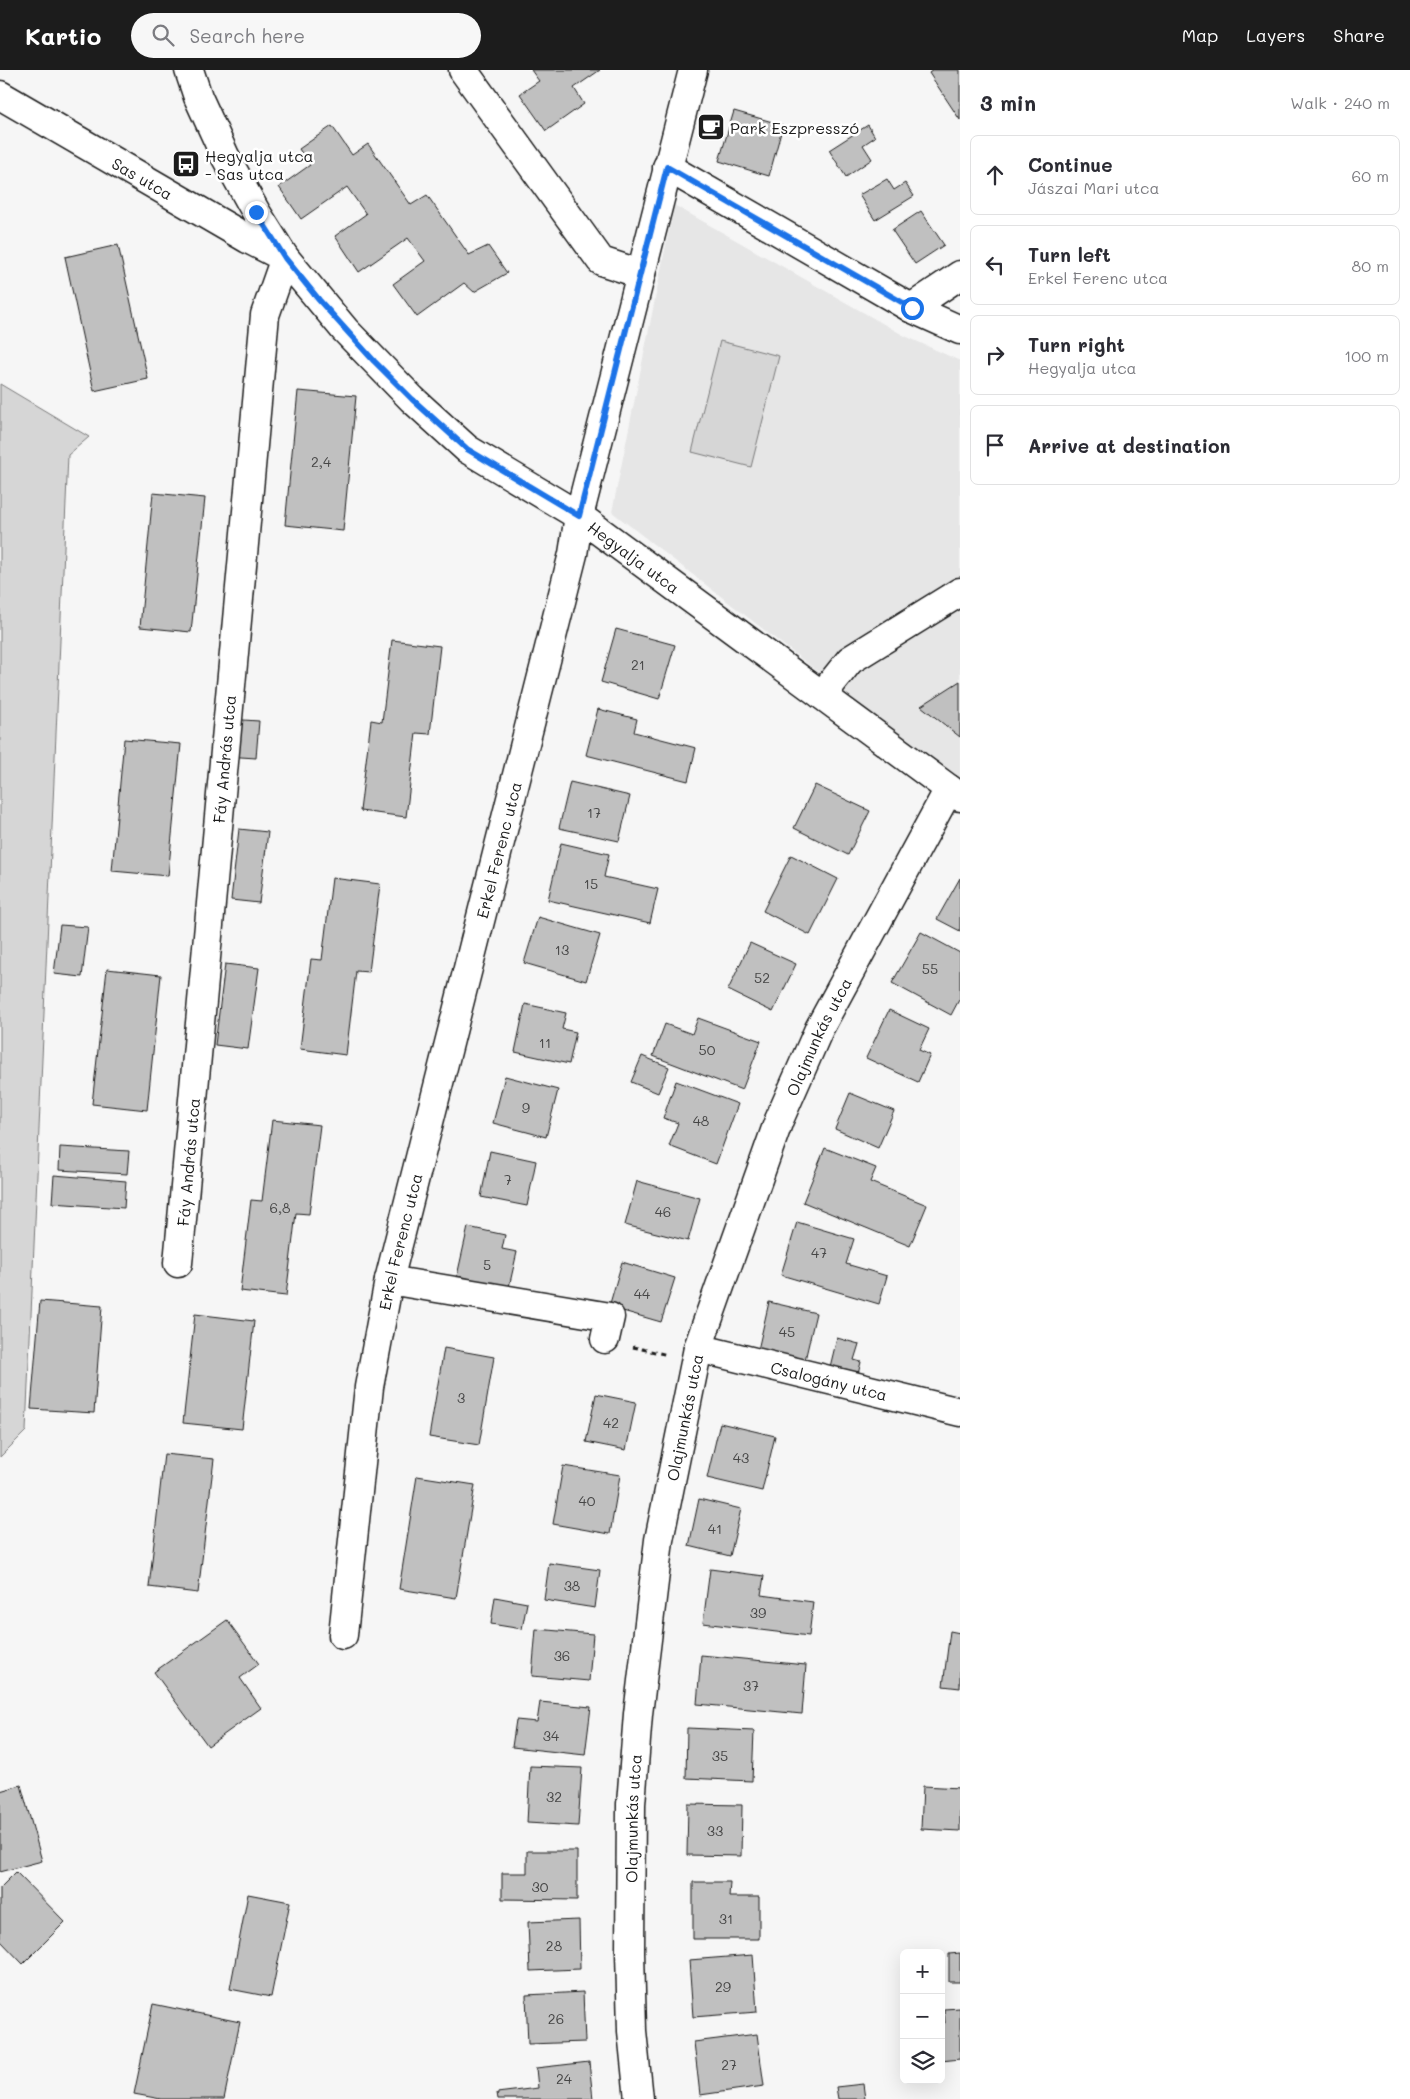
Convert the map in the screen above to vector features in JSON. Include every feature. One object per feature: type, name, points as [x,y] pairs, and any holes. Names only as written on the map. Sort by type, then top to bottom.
[{"type":"street","name":"Hegyalja utca","points":[[189,70],[198,97],[225,156],[256,212],[285,258],[319,300],[374,361],[412,399],[467,449],[579,516],[955,793]]},
{"type":"street","points":[[463,70],[600,261],[641,274]]},
{"type":"street","name":"Erkel Ferenc utca","points":[[343,1635],[369,1388],[389,1280],[573,554],[579,516],[692,70]]},
{"type":"street","name":"Sas utca","points":[[0,95],[248,239],[285,258]]},
{"type":"street","points":[[667,167],[912,308],[960,330]]},
{"type":"street","name":"Fáy András utca","points":[[178,1262],[265,315],[285,258]]},
{"type":"street","points":[[912,308],[960,275]]},
{"type":"street","points":[[822,695],[850,660],[960,592]]},
{"type":"street","name":"Olajmunkás utca","points":[[640,2099],[632,2031],[630,1952],[631,1804],[638,1714],[659,1540],[698,1348],[779,1120],[819,1029],[955,793]]},
{"type":"street","points":[[389,1280],[610,1317],[606,1339]]},
{"type":"street","name":"Csalogány utca","points":[[698,1348],[960,1412]]},
{"type":"shaded area","points":[[674,205],[903,335],[960,361],[960,782],[612,512]]},
{"type":"shaded area","points":[[720,341],[779,356],[751,467],[692,452]]},
{"type":"shaded area","points":[[0,384],[89,437],[68,455],[26,1431],[0,1457]]},
{"type":"building","points":[[531,70],[600,70],[574,88],[584,104],[546,131],[520,94],[539,81]]},
{"type":"building","points":[[933,70],[960,70],[960,120],[929,73]]},
{"type":"building","points":[[734,111],[783,125],[769,176],[719,161]]},
{"type":"building","points":[[868,125],[875,137],[863,145],[872,159],[846,177],[829,150]]},
{"type":"building","points":[[332,126],[352,155],[368,144],[411,205],[427,195],[469,255],[488,246],[507,273],[474,292],[464,283],[417,317],[393,284],[425,261],[408,238],[359,272],[335,236],[366,214],[347,187],[301,219],[279,187],[310,165],[299,149]]},
{"type":"building","points":[[887,179],[894,190],[905,183],[914,196],[875,220],[859,195]]},
{"type":"building","points":[[921,211],[944,245],[915,264],[892,230]]},
{"type":"building","points":[[118,245],[148,379],[94,391],[65,257]]},
{"type":"building","points":[[298,391],[356,396],[343,531],[285,525]]},
{"type":"building","points":[[153,493],[205,498],[191,632],[140,627]]},
{"type":"building","points":[[616,629],[675,645],[659,699],[601,682]]},
{"type":"building","points":[[392,640],[440,646],[430,734],[416,733],[406,817],[360,811],[371,720],[382,722]]},
{"type":"building","points":[[960,681],[960,737],[921,706]]},
{"type":"building","points":[[598,709],[637,719],[634,732],[696,748],[688,781],[586,755]]},
{"type":"building","points":[[228,719],[259,721],[256,758],[226,756]]},
{"type":"building","points":[[124,739],[181,744],[168,876],[112,871]]},
{"type":"building","points":[[570,782],[630,796],[619,841],[559,828]]},
{"type":"building","points":[[815,785],[870,811],[848,855],[794,828]]},
{"type":"building","points":[[239,829],[268,832],[259,903],[231,900]]},
{"type":"building","points":[[561,843],[609,854],[604,877],[658,889],[650,923],[548,900]]},
{"type":"building","points":[[791,855],[838,879],[810,935],[763,911]]},
{"type":"building","points":[[332,878],[380,884],[369,972],[356,971],[346,1055],[300,1049],[311,959],[322,960]]},
{"type":"building","points":[[960,878],[960,931],[937,919]]},
{"type":"building","points":[[538,917],[600,935],[586,981],[524,963]]},
{"type":"building","points":[[60,925],[88,927],[82,977],[54,974]]},
{"type":"building","points":[[921,932],[960,953],[960,998],[951,1015],[892,983]]},
{"type":"building","points":[[750,943],[796,964],[773,1012],[728,990]]},
{"type":"building","points":[[225,964],[259,968],[248,1049],[215,1045]]},
{"type":"building","points":[[107,969],[161,975],[147,1110],[92,1104]]},
{"type":"building","points":[[525,1004],[566,1013],[562,1029],[576,1032],[569,1064],[515,1052]]},
{"type":"building","points":[[889,1010],[929,1029],[919,1050],[930,1055],[918,1082],[866,1058]]},
{"type":"building","points":[[698,1018],[761,1041],[742,1090],[653,1056],[665,1024],[692,1034]]},
{"type":"building","points":[[642,1056],[669,1067],[658,1093],[631,1082]]},
{"type":"building","points":[[505,1076],[558,1090],[546,1137],[493,1123]]},
{"type":"building","points":[[676,1081],[738,1104],[716,1164],[669,1146],[678,1123],[663,1118]]},
{"type":"building","points":[[850,1093],[894,1111],[878,1148],[835,1129]]},
{"type":"building","points":[[272,1120],[320,1125],[309,1214],[296,1213],[286,1296],[240,1291],[251,1200],[262,1201]]},
{"type":"building","points":[[60,1147],[129,1151],[127,1174],[59,1170]]},
{"type":"building","points":[[825,1148],[876,1168],[870,1182],[927,1205],[910,1246],[803,1202]]},
{"type":"building","points":[[490,1151],[536,1161],[527,1206],[481,1197]]},
{"type":"building","points":[[54,1175],[126,1181],[124,1208],[52,1203]]},
{"type":"building","points":[[637,1181],[700,1198],[688,1241],[625,1225]]},
{"type":"building","points":[[797,1222],[854,1239],[846,1264],[887,1276],[879,1304],[781,1275]]},
{"type":"building","points":[[468,1227],[505,1235],[502,1249],[517,1252],[509,1287],[457,1276]]},
{"type":"building","points":[[622,1262],[675,1278],[661,1322],[609,1307]]},
{"type":"building","points":[[40,1301],[102,1306],[94,1413],[31,1409]]},
{"type":"building","points":[[769,1302],[816,1313],[805,1360],[758,1350]]},
{"type":"building","points":[[195,1314],[254,1321],[242,1429],[183,1423]]},
{"type":"building","points":[[837,1338],[859,1344],[854,1360],[861,1362],[858,1374],[830,1367]]},
{"type":"building","points":[[444,1348],[494,1357],[479,1445],[429,1437]]},
{"type":"building","points":[[596,1394],[636,1402],[626,1450],[586,1442]]},
{"type":"building","points":[[720,1423],[775,1436],[762,1491],[707,1478]]},
{"type":"building","points":[[164,1454],[214,1459],[198,1593],[149,1587]]},
{"type":"building","points":[[563,1466],[620,1475],[610,1534],[553,1524]]},
{"type":"building","points":[[417,1476],[475,1485],[456,1598],[399,1589]]},
{"type":"building","points":[[699,1499],[741,1509],[730,1556],[689,1546]]},
{"type":"building","points":[[549,1563],[600,1570],[595,1608],[544,1600]]},
{"type":"building","points":[[710,1569],[764,1576],[761,1595],[813,1602],[809,1636],[703,1623]]},
{"type":"building","points":[[495,1597],[527,1603],[522,1629],[491,1624]]},
{"type":"building","points":[[227,1620],[259,1664],[240,1678],[261,1708],[208,1746],[154,1672]]},
{"type":"building","points":[[536,1629],[593,1634],[589,1681],[532,1676]]},
{"type":"building","points":[[950,1631],[960,1633],[960,1688],[943,1686]]},
{"type":"building","points":[[701,1655],[806,1665],[802,1714],[697,1704]]},
{"type":"building","points":[[540,1702],[591,1707],[585,1755],[512,1747],[516,1720],[537,1722]]},
{"type":"building","points":[[687,1728],[754,1731],[752,1781],[686,1778]]},
{"type":"building","points":[[530,1766],[582,1768],[578,1826],[527,1823]]},
{"type":"building","points":[[21,1785],[42,1861],[0,1872],[0,1791]]},
{"type":"building","points":[[923,1786],[960,1788],[960,1831],[921,1829]]},
{"type":"building","points":[[688,1804],[742,1805],[741,1856],[687,1855]]},
{"type":"building","points":[[527,1851],[577,1851],[577,1900],[502,1899],[502,1873],[527,1873]]},
{"type":"building","points":[[16,1872],[65,1922],[23,1964],[0,1940],[0,1888]]},
{"type":"building","points":[[693,1882],[730,1882],[729,1897],[759,1897],[759,1939],[693,1939]]},
{"type":"building","points":[[248,1894],[290,1902],[271,1997],[230,1989]]},
{"type":"building","points":[[579,1920],[580,1969],[530,1971],[528,1922]]},
{"type":"building","points":[[960,1953],[960,1982],[949,1982],[949,1954]]},
{"type":"building","points":[[753,1955],[757,2012],[693,2017],[689,1960]]},
{"type":"building","points":[[583,1992],[585,2042],[528,2044],[526,1995]]},
{"type":"building","points":[[153,2004],[240,2022],[224,2099],[161,2099],[134,2094]]},
{"type":"building","points":[[960,2008],[960,2059],[945,2061],[945,2009]]},
{"type":"building","points":[[757,2034],[764,2086],[700,2095],[694,2042]]},
{"type":"building","points":[[589,2062],[593,2099],[498,2099],[497,2093],[538,2088],[536,2068]]},
{"type":"building","points":[[863,2084],[865,2099],[838,2099],[836,2087]]},
{"type":"place","name":"Park Eszpresszó","points":[[711,127]]},
{"type":"place","name":"Hegyalja utca - Sas utca","points":[[186,164]]},
{"type":"route","points":[[256,212],[285,258],[319,300],[374,361],[412,399],[467,449],[579,516],[667,167],[912,308]]}]
